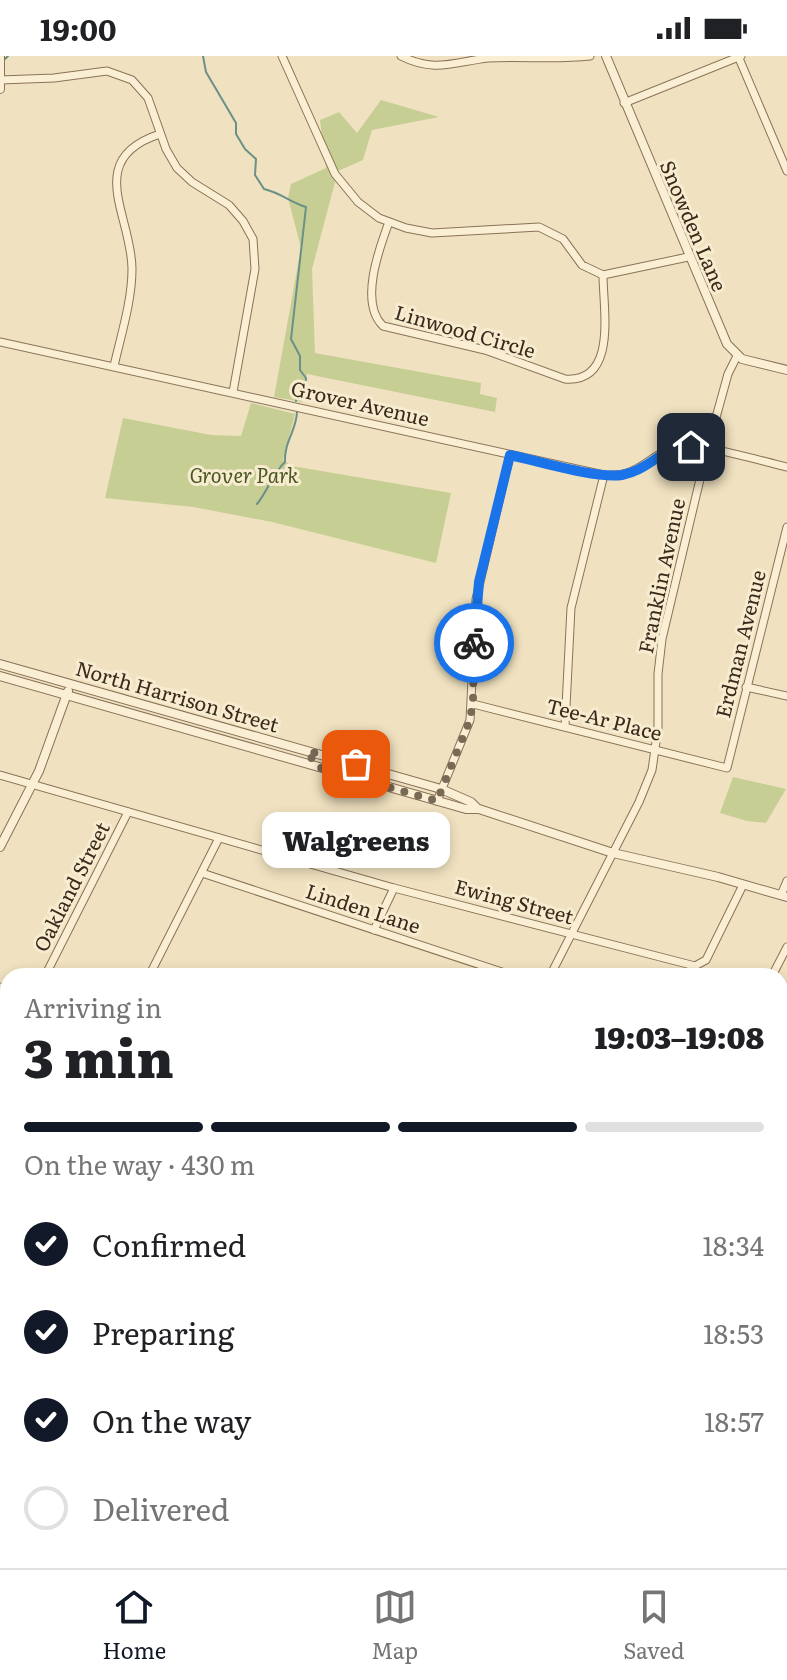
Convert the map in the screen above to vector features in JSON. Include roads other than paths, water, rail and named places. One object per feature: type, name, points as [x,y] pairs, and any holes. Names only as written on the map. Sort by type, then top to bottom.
[{"type":"street","points":[[0,56],[0,89]]},
{"type":"street","points":[[282,56],[341,183],[367,210],[389,222],[432,233],[539,227],[563,239],[582,265],[603,275],[688,257]]},
{"type":"street","points":[[401,56],[439,66],[488,58],[558,60],[590,56]]},
{"type":"street","name":"Snowden Lane","points":[[606,56],[724,340],[737,356]]},
{"type":"street","points":[[624,103],[739,56],[787,171]]},
{"type":"street","points":[[0,80],[54,78],[98,71],[115,72],[132,80],[143,91],[177,168],[237,213],[253,239],[255,269],[233,392]]},
{"type":"street","points":[[114,366],[132,270],[129,240],[115,193],[117,175],[129,152],[145,139],[160,134]]},
{"type":"street","name":"Linwood Circle","points":[[389,222],[378,249],[371,304],[375,317],[383,326],[485,350],[565,379],[585,377],[595,369],[602,356],[603,275]]},
{"type":"street","name":"Grover Avenue","points":[[0,342],[604,475],[631,472],[673,448],[691,447],[787,467]]},
{"type":"street","points":[[737,356],[787,370]]},
{"type":"street","name":"Franklin Avenue","points":[[554,968],[644,792],[652,770],[656,750],[662,639],[707,450],[728,374],[737,356]]},
{"type":"street","points":[[437,801],[467,732],[473,704],[476,599],[510,455]]},
{"type":"street","points":[[565,726],[571,608],[604,475]]},
{"type":"street","name":"Erdman Avenue","points":[[727,768],[787,527]]},
{"type":"street","name":"North Harrison Street","points":[[0,664],[380,770],[441,789],[471,802],[479,809]]},
{"type":"street","name":"North Harrison Street","points":[[0,676],[407,793],[466,809],[479,809],[613,853],[784,896]]},
{"type":"street","points":[[0,847],[50,744],[70,683]]},
{"type":"street","points":[[746,687],[787,696]]},
{"type":"street","name":"Tee-Ar Place","points":[[473,704],[727,768]]},
{"type":"street","points":[[308,751],[314,763],[321,768]]},
{"type":"street","points":[[341,774],[348,770],[371,776],[380,770]]},
{"type":"street","name":"Ewing Street","points":[[0,775],[394,888],[699,965],[706,960],[743,885]]},
{"type":"street","points":[[405,778],[407,793]]},
{"type":"street","name":"Oakland Street","points":[[49,968],[128,812]]},
{"type":"street","points":[[153,968],[219,838]]},
{"type":"street","name":"Linden Lane","points":[[202,873],[490,968]]},
{"type":"street","points":[[784,896],[787,881]]},
{"type":"street","points":[[374,930],[394,888]]},
{"type":"street","points":[[776,968],[787,947]]},
{"type":"waterway","points":[[5,59],[8,56]]},
{"type":"waterway","points":[[203,56],[206,72],[236,123],[236,134],[256,159],[255,175],[264,189],[306,207],[291,339],[300,356],[300,370],[306,378],[305,387],[296,396],[296,401]]},
{"type":"waterway","points":[[257,504],[285,462],[297,411]]},
{"type":"place","name":"Walgreens","points":[[356,764]]},
{"type":"park label","name":"Grover Park","points":[[244,476]]}]
